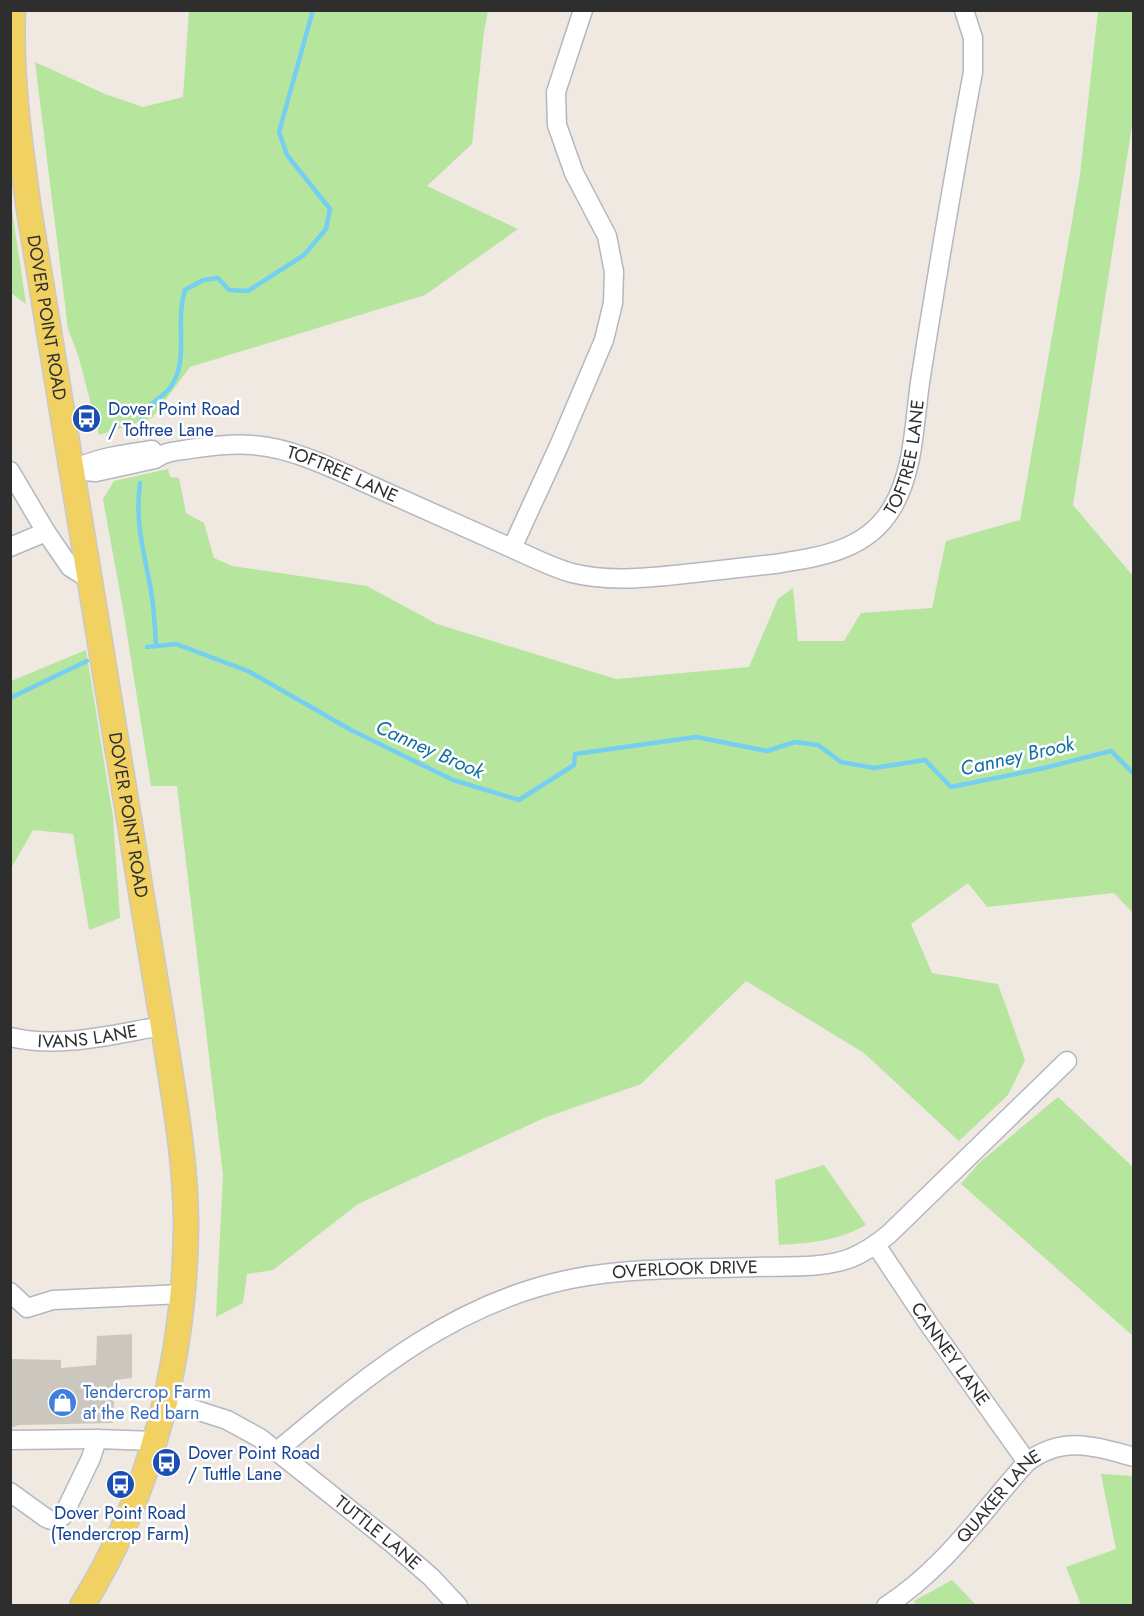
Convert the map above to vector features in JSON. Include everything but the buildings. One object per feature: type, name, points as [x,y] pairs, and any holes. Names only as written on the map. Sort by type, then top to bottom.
[{"type":"main road","name":"DOVER POINT ROAD","points":[[13,10],[13,68],[18,133],[47,324],[73,470],[178,1122],[186,1224],[182,1294],[175,1349],[155,1441],[131,1507],[82,1605]]},
{"type":"street","points":[[512,548],[604,340],[613,303],[614,272],[607,236],[574,173],[557,124],[556,92],[583,10]]},
{"type":"street","name":"TOFTREE LANE","points":[[73,470],[94,460],[153,450],[162,454],[228,445],[253,445],[279,450],[348,476],[569,572],[602,579],[636,579],[771,564],[823,556],[854,544],[869,535],[880,524],[899,494],[911,446],[920,377],[973,72],[973,38],[964,10]]},
{"type":"street","points":[[10,471],[46,532],[70,567],[89,579]]},
{"type":"street","points":[[10,546],[46,532]]},
{"type":"street","name":"IVANS LANE","points":[[10,1038],[28,1042],[64,1042],[163,1026]]},
{"type":"street","name":"OVERLOOK DRIVE","points":[[276,1451],[385,1364],[428,1335],[475,1311],[522,1292],[571,1280],[622,1272],[812,1266],[849,1258],[876,1245],[1067,1061]]},
{"type":"street","name":"CANNEY LANE","points":[[876,1245],[928,1323],[1027,1462]]},
{"type":"street","points":[[10,1292],[27,1308],[53,1300],[182,1294]]},
{"type":"street","name":"TUTTLE LANE","points":[[165,1400],[227,1420],[260,1438],[393,1544],[431,1577],[458,1605]]},
{"type":"street","points":[[10,1492],[51,1521],[57,1520],[63,1516],[91,1458],[97,1439]]},
{"type":"street","points":[[10,1440],[155,1441]]},
{"type":"street","name":"QUAKER LANE","points":[[886,1605],[908,1591],[939,1564],[1027,1462],[1039,1453],[1065,1445],[1091,1446],[1134,1457]]},
{"type":"green space","points":[[189,11],[488,11],[472,144],[427,186],[518,229],[425,295],[190,367],[152,418],[99,435],[78,355],[68,329],[35,62],[105,94],[143,107],[183,97]]},
{"type":"green space","points":[[1098,11],[1133,11],[1133,119],[1073,505],[1133,576],[1133,913],[1114,893],[987,907],[968,883],[911,924],[932,973],[998,984],[1025,1060],[1008,1095],[959,1141],[864,1053],[746,981],[641,1084],[544,1118],[358,1204],[273,1270],[247,1274],[243,1303],[216,1317],[223,1175],[177,786],[151,786],[103,499],[114,481],[168,469],[170,477],[179,478],[186,513],[204,523],[214,558],[232,566],[367,586],[437,624],[616,679],[749,667],[778,599],[793,588],[798,641],[844,641],[861,613],[932,608],[946,541],[1020,520],[1080,175]]},
{"type":"green space","points":[[11,203],[26,304],[11,293]]},
{"type":"green space","points":[[86,650],[113,817],[120,918],[89,930],[73,834],[33,830],[10,870],[11,681]]},
{"type":"green space","points":[[1058,1097],[1133,1167],[1133,1336],[961,1184],[979,1163]]},
{"type":"green space","points":[[824,1165],[866,1225],[834,1238],[779,1245],[775,1180]]},
{"type":"green space","points":[[1101,1474],[1133,1476],[1133,1605],[1081,1605],[1066,1567],[1116,1549]]},
{"type":"green space","points":[[952,1580],[976,1605],[916,1605],[914,1601]]},
{"type":"waterway","points":[[141,426],[143,410],[166,392],[176,378],[181,355],[181,316],[185,290],[203,280],[218,278],[229,290],[248,291],[304,255],[326,229],[330,209],[287,155],[279,132],[313,10]]},
{"type":"waterway","points":[[140,483],[139,522],[152,600],[156,646]]},
{"type":"waterway","name":"Canney Brook","points":[[147,647],[176,644],[248,671],[351,730],[453,780],[519,800],[574,765],[575,754],[696,737],[767,751],[795,742],[818,745],[841,762],[874,768],[925,760],[951,787],[1040,769],[1111,751],[1134,774]]},
{"type":"waterway","name":"Canney Brook","points":[[10,698],[87,661]]},
{"type":"place","name":"Dover Point Road / Toftree Lane","points":[[87,419]]},
{"type":"place","name":"Tendercrop Farm at the Red barn","points":[[62,1402]]},
{"type":"place","name":"Dover Point Road / Tuttle Lane","points":[[167,1463]]},
{"type":"place","name":"Dover Point Road (Tendercrop Farm)","points":[[120,1484]]}]
